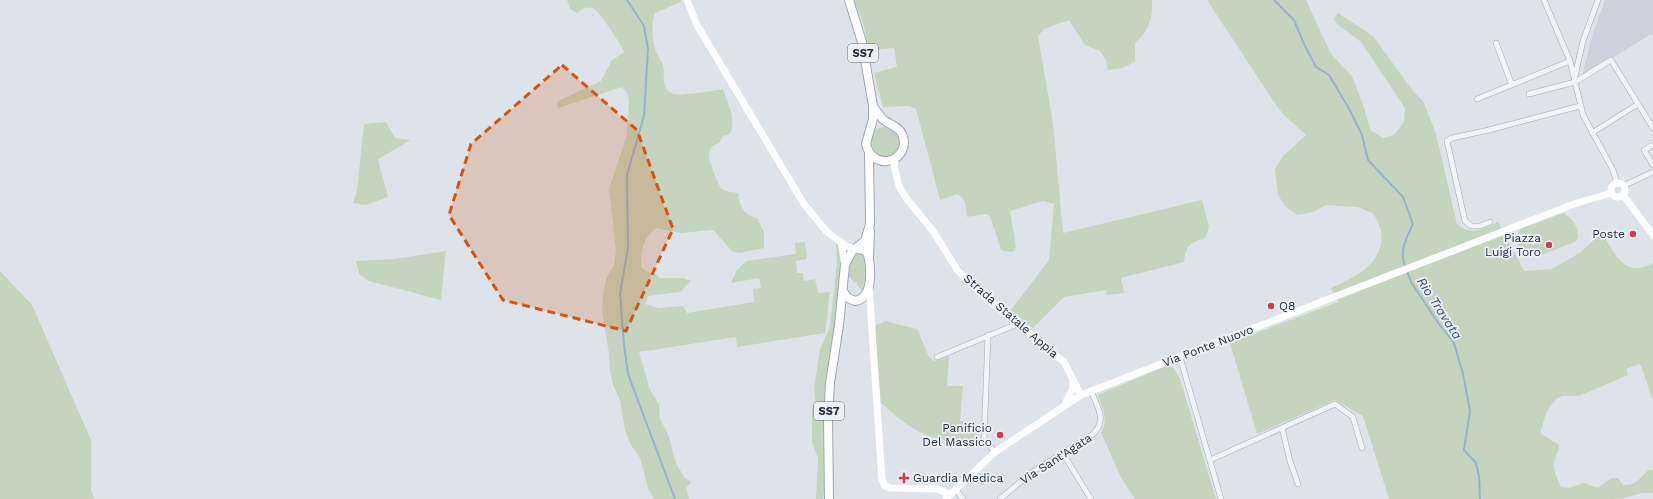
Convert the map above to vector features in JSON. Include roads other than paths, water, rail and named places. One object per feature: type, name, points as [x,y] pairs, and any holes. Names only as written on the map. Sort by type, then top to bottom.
[{"type":"main road","name":"SS7","points":[[839,325],[855,301],[865,295],[869,284],[870,260],[871,216],[868,183],[870,172],[869,153],[866,144],[873,119],[873,106],[862,42],[849,0]]},
{"type":"main road","name":"Strada Statale Appia","points":[[873,106],[879,115],[900,131],[904,143],[900,154],[895,159]]},
{"type":"main road","points":[[870,131],[878,124],[890,124]]},
{"type":"main road","name":"Strada Statale Appia","points":[[869,153],[876,160],[884,161]]},
{"type":"main road","points":[[870,172],[876,164],[895,159]]},
{"type":"main road","name":"SS7","points":[[829,499],[828,418],[830,383],[839,325],[845,265],[849,256],[865,241],[870,224]]},
{"type":"main road","points":[[857,249],[864,250],[868,254],[870,260]]},
{"type":"main road","points":[[843,291],[855,301]]},
{"type":"street","points":[[687,0],[697,24],[804,204],[827,232],[841,242],[857,249]]},
{"type":"street","points":[[1544,0],[1570,61],[1580,106],[1592,133],[1613,170],[1624,192],[1623,195],[1653,235]]},
{"type":"street","points":[[1575,80],[1583,41],[1598,0]]},
{"type":"street","points":[[1496,43],[1512,85]]},
{"type":"street","points":[[1529,94],[1575,80],[1611,60],[1638,104],[1651,121],[1653,128]]},
{"type":"street","points":[[1478,99],[1570,61]]},
{"type":"street","points":[[1592,133],[1638,104]]},
{"type":"street","points":[[1490,222],[1480,226],[1471,226],[1465,221],[1447,147],[1447,141],[1452,138],[1489,130],[1580,106]]},
{"type":"street","points":[[1653,145],[1644,150],[1653,165]]},
{"type":"street","name":"Strada Statale Appia","points":[[895,159],[896,177],[899,186],[906,198],[933,231],[958,271],[983,295],[1020,323],[1064,362],[1073,376],[1081,395]]},
{"type":"street","name":"Strada Statale Appia","points":[[884,161],[896,177]]},
{"type":"street","points":[[1623,195],[1616,197],[1611,193],[1612,187],[1653,172]]},
{"type":"street","name":"Via Ponte Nuovo","points":[[1081,395],[1510,228],[1592,197],[1611,193]]},
{"type":"street","points":[[841,242],[845,265]]},
{"type":"street","points":[[869,284],[882,480],[885,486],[890,488],[945,490],[948,497],[995,452],[1081,395]]},
{"type":"street","points":[[855,301],[868,304],[870,308]]},
{"type":"street","points":[[937,357],[1020,323]]},
{"type":"street","points":[[988,335],[984,439],[995,452]]},
{"type":"street","points":[[1180,357],[1221,499]]},
{"type":"street","points":[[1061,408],[1071,393],[1073,376]]},
{"type":"street","name":"Via Sant'Agata","points":[[1000,499],[1006,497],[1027,476],[1062,452],[1093,434],[1099,428],[1101,423],[1100,414],[1091,391]]},
{"type":"street","points":[[1210,460],[1335,404],[1353,417],[1362,448]]},
{"type":"street","points":[[1282,428],[1290,461],[1298,484]]},
{"type":"street","points":[[1062,452],[1091,499]]},
{"type":"street","points":[[956,490],[963,499]]},
{"type":"waterway","points":[[627,0],[644,26],[648,49],[644,116],[627,175],[628,248],[620,294],[624,345],[628,374],[675,499]]},
{"type":"waterway","name":"Rio Travata","points":[[1274,0],[1294,20],[1316,67],[1329,75],[1348,107],[1362,135],[1368,160],[1403,197],[1413,224],[1403,250],[1403,261],[1405,267]]},
{"type":"waterway","name":"Rio Travata","points":[[1407,271],[1411,282],[1439,324],[1454,343],[1463,374],[1470,411],[1464,450],[1476,463],[1479,476],[1480,499]]},
{"type":"place","name":"Poste","points":[[1633,234]]},
{"type":"place","name":"Piazza Luigi Toro","points":[[1549,245]]},
{"type":"place","name":"Q8","points":[[1271,306]]},
{"type":"place","name":"Panificio Del Massico","points":[[1000,435]]},
{"type":"place","name":"Guardia Medica","points":[[904,478]]}]
